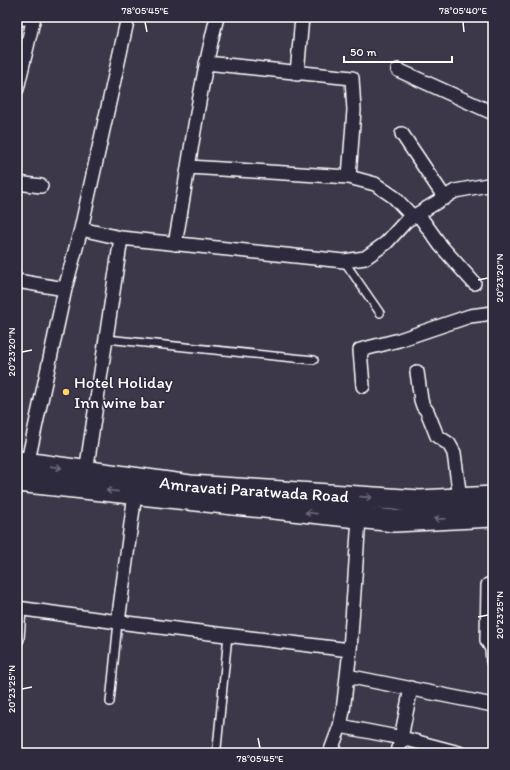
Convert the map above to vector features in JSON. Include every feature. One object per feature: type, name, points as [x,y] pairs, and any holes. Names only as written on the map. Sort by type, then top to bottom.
[{"type":"main road","name":"Amravati Paratwada Road","points":[[21,472],[136,486],[359,518],[395,521],[461,509],[493,497]]},
{"type":"main road","name":"Amravati Paratwada Road","points":[[136,486],[190,486],[420,501],[493,516]]},
{"type":"street","points":[[17,19],[33,17],[17,89]]},
{"type":"street","points":[[21,472],[81,229],[128,17]]},
{"type":"street","points":[[175,244],[189,167],[196,111],[217,17]]},
{"type":"street","points":[[297,74],[302,17]]},
{"type":"street","points":[[206,62],[297,74],[352,78],[354,110],[349,177]]},
{"type":"street","points":[[398,70],[493,113]]},
{"type":"street","points":[[402,134],[445,198]]},
{"type":"street","points":[[189,167],[349,177],[375,184],[394,197],[416,216],[474,283]]},
{"type":"street","points":[[17,183],[41,186]]},
{"type":"street","points":[[81,229],[121,238],[344,262],[364,258],[386,243],[406,221],[455,191],[492,188]]},
{"type":"street","points":[[85,480],[121,238]]},
{"type":"street","points":[[17,281],[65,289]]},
{"type":"street","points":[[363,386],[360,350],[399,340],[470,316],[493,313]]},
{"type":"street","points":[[417,372],[420,400],[427,411],[437,436],[449,444],[454,453],[461,509]]},
{"type":"street","points":[[118,622],[136,486]]},
{"type":"street","points":[[330,753],[340,726],[347,676],[359,518]]},
{"type":"street","points":[[488,585],[487,640],[492,649],[493,661]]},
{"type":"street","points":[[17,639],[18,608],[118,622],[350,650]]},
{"type":"street","points":[[347,676],[493,705]]},
{"type":"street","points":[[398,753],[411,688]]},
{"type":"street","points":[[340,726],[402,738],[459,753]]},
{"type":"lane","points":[[344,262],[380,313]]},
{"type":"lane","points":[[106,338],[314,360]]},
{"type":"lane","points":[[110,702],[118,622]]},
{"type":"lane","points":[[217,748],[228,635]]},
{"type":"place","name":"Hotel Holiday Inn wine bar","points":[[66,392]]}]
